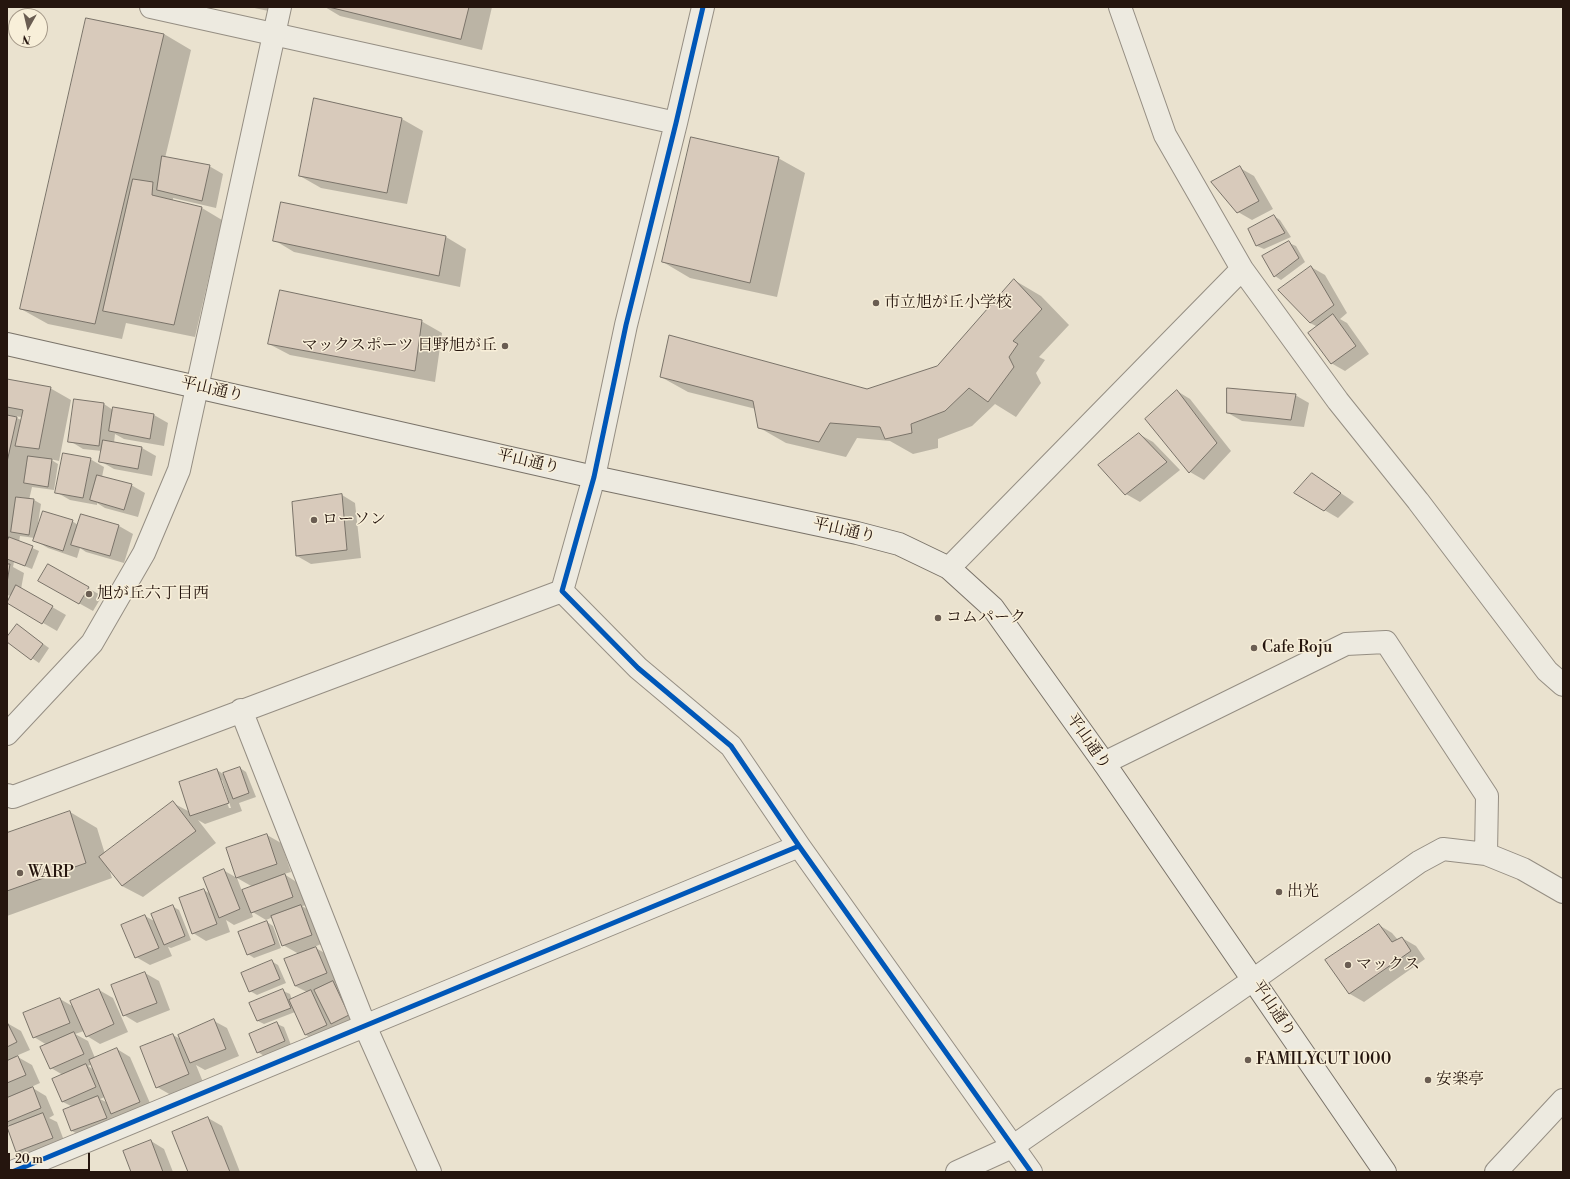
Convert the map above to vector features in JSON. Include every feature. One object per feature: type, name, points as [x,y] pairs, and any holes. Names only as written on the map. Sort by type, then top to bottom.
[{"type":"street","points":[[151,7],[676,123]]},
{"type":"street","points":[[7,734],[92,643],[144,553],[178,470],[198,386],[280,7]]},
{"type":"street","points":[[562,590],[594,477],[626,325],[703,7]]},
{"type":"street","points":[[1120,7],[1165,135],[1242,270],[1338,401],[1418,501],[1547,670],[1563,685]]},
{"type":"street","points":[[949,568],[1242,270]]},
{"type":"street","name":"平山通り","points":[[7,344],[198,386],[594,477],[871,537],[899,544],[949,568],[993,608],[1104,764],[1385,1172]]},
{"type":"street","points":[[7,795],[13,797],[562,590]]},
{"type":"street","points":[[562,590],[638,668],[731,746],[799,846],[1031,1172]]},
{"type":"street","points":[[1104,764],[1346,644],[1386,642],[1487,796],[1486,854]]},
{"type":"street","points":[[241,710],[365,1026],[430,1172]]},
{"type":"street","points":[[12,1172],[799,846]]},
{"type":"street","points":[[957,1172],[1012,1147],[1253,980],[1419,862],[1443,849],[1486,854],[1523,869],[1563,892]]},
{"type":"street","points":[[1496,1172],[1563,1100]]},
{"type":"building","points":[[329,7],[469,7],[461,39]]},
{"type":"building","points":[[86,18],[164,34],[95,324],[20,309]]},
{"type":"building","points":[[314,98],[402,118],[387,193],[299,176]]},
{"type":"building","points":[[691,137],[779,157],[750,283],[662,262]]},
{"type":"building","points":[[162,156],[210,165],[202,201],[157,190]]},
{"type":"building","points":[[1240,166],[1259,201],[1237,213],[1211,182]]},
{"type":"building","points":[[133,179],[153,182],[152,195],[202,207],[174,325],[103,311]]},
{"type":"building","points":[[281,202],[446,236],[439,276],[273,241]]},
{"type":"building","points":[[1274,215],[1285,233],[1256,246],[1248,229]]},
{"type":"building","points":[[1289,241],[1299,258],[1274,277],[1262,256]]},
{"type":"building","points":[[1311,266],[1334,305],[1310,323],[1278,290]]},
{"type":"building","points":[[1014,279],[1042,309],[1013,341],[1018,344],[1009,357],[1014,367],[988,402],[969,388],[945,411],[911,424],[912,433],[885,439],[880,427],[830,423],[819,442],[758,428],[753,401],[660,377],[669,335],[867,389],[937,366]]},
{"type":"building","points":[[280,290],[422,320],[415,371],[268,344]]},
{"type":"building","points":[[1333,314],[1356,346],[1331,364],[1308,333]]},
{"type":"building","points":[[7,379],[51,387],[39,449],[15,446],[23,410],[7,407]]},
{"type":"building","points":[[1227,388],[1296,394],[1291,420],[1227,413]]},
{"type":"building","points":[[1177,390],[1217,443],[1189,473],[1145,419]]},
{"type":"building","points":[[74,399],[104,403],[99,446],[68,442]]},
{"type":"building","points":[[113,407],[154,414],[150,439],[109,431]]},
{"type":"building","points":[[7,415],[17,417],[7,462]]},
{"type":"building","points":[[1139,433],[1167,462],[1125,495],[1098,465]]},
{"type":"building","points":[[103,440],[142,447],[138,469],[99,462]]},
{"type":"building","points":[[63,453],[91,458],[83,498],[55,493]]},
{"type":"building","points":[[28,456],[52,459],[48,487],[24,483]]},
{"type":"building","points":[[1312,473],[1341,493],[1324,511],[1294,493]]},
{"type":"building","points":[[97,475],[132,484],[124,510],[90,500]]},
{"type":"building","points":[[342,494],[347,550],[296,556],[292,502]]},
{"type":"building","points":[[16,497],[34,499],[29,535],[11,532]]},
{"type":"building","points":[[43,511],[73,520],[63,551],[33,541]]},
{"type":"building","points":[[81,514],[119,525],[110,556],[71,545]]},
{"type":"building","points":[[9,537],[33,546],[25,566],[7,559],[7,542]]},
{"type":"building","points":[[7,564],[10,564],[7,583]]},
{"type":"building","points":[[48,564],[89,587],[79,604],[38,581]]},
{"type":"building","points":[[16,585],[53,606],[42,624],[7,603]]},
{"type":"building","points":[[17,624],[43,644],[31,660],[7,642],[7,637]]},
{"type":"building","points":[[240,767],[249,793],[233,799],[223,773]]},
{"type":"building","points":[[217,769],[229,803],[190,816],[179,782]]},
{"type":"building","points":[[173,801],[196,831],[122,886],[99,857]]},
{"type":"building","points":[[70,811],[86,863],[7,891],[7,833]]},
{"type":"building","points":[[267,834],[277,864],[236,878],[226,848]]},
{"type":"building","points":[[224,869],[240,909],[219,918],[203,878]]},
{"type":"building","points":[[285,874],[293,897],[251,913],[242,890]]},
{"type":"building","points":[[204,889],[217,924],[192,934],[179,898]]},
{"type":"building","points":[[173,905],[185,936],[164,945],[151,914]]},
{"type":"building","points":[[301,905],[312,935],[282,946],[271,916]]},
{"type":"building","points":[[145,915],[159,948],[135,958],[121,925]]},
{"type":"building","points":[[267,921],[275,944],[247,955],[238,932]]},
{"type":"building","points":[[1379,924],[1392,942],[1402,937],[1411,951],[1349,994],[1325,960]]},
{"type":"building","points":[[316,947],[327,973],[295,986],[284,959]]},
{"type":"building","points":[[272,960],[280,979],[249,992],[241,973]]},
{"type":"building","points":[[145,972],[157,1003],[123,1016],[111,985]]},
{"type":"building","points":[[333,981],[349,1015],[331,1024],[314,990]]},
{"type":"building","points":[[99,989],[114,1024],[86,1037],[70,1001]]},
{"type":"building","points":[[283,989],[291,1008],[257,1021],[249,1003]]},
{"type":"building","points":[[311,990],[327,1025],[305,1035],[289,1000]]},
{"type":"building","points":[[60,998],[70,1023],[33,1038],[23,1013]]},
{"type":"building","points":[[214,1019],[226,1049],[190,1063],[178,1035]]},
{"type":"building","points":[[7,1022],[17,1042],[7,1047]]},
{"type":"building","points":[[277,1022],[285,1041],[257,1053],[249,1034]]},
{"type":"building","points":[[74,1032],[84,1054],[50,1069],[40,1047]]},
{"type":"building","points":[[173,1034],[189,1074],[156,1088],[140,1047]]},
{"type":"building","points":[[117,1048],[140,1102],[111,1114],[89,1060]]},
{"type":"building","points":[[18,1056],[26,1075],[7,1083],[7,1061]]},
{"type":"building","points":[[86,1064],[96,1087],[62,1102],[52,1079]]},
{"type":"building","points":[[33,1087],[41,1108],[7,1122],[7,1098]]},
{"type":"building","points":[[98,1096],[107,1118],[71,1131],[63,1110]]},
{"type":"building","points":[[43,1113],[53,1138],[16,1152],[7,1127]]},
{"type":"building","points":[[208,1117],[230,1172],[188,1172],[172,1132]]},
{"type":"building","points":[[151,1140],[163,1172],[131,1172],[123,1151]]},
{"type":"cycle path","points":[[703,7],[626,325],[594,477],[562,591],[638,668],[731,746],[799,846],[1031,1172]]},
{"type":"cycle path","points":[[12,1172],[799,846]]},
{"type":"place","name":"市立旭が丘小学校","points":[[876,303]]},
{"type":"place","name":"マックスポーツ 日野旭が丘","points":[[505,346]]},
{"type":"place","name":"ローソン","points":[[314,520]]},
{"type":"place","name":"旭が丘六丁目西","points":[[89,594]]},
{"type":"place","name":"コムパーク","points":[[938,618]]},
{"type":"place","name":"Cafe Roju","points":[[1254,648]]},
{"type":"place","name":"WARP","points":[[20,873]]},
{"type":"place","name":"出光","points":[[1279,892]]},
{"type":"place","name":"マックス","points":[[1348,965]]},
{"type":"place","name":"FAMILYCUT 1000","points":[[1248,1060]]},
{"type":"place","name":"安楽亭","points":[[1428,1080]]}]
